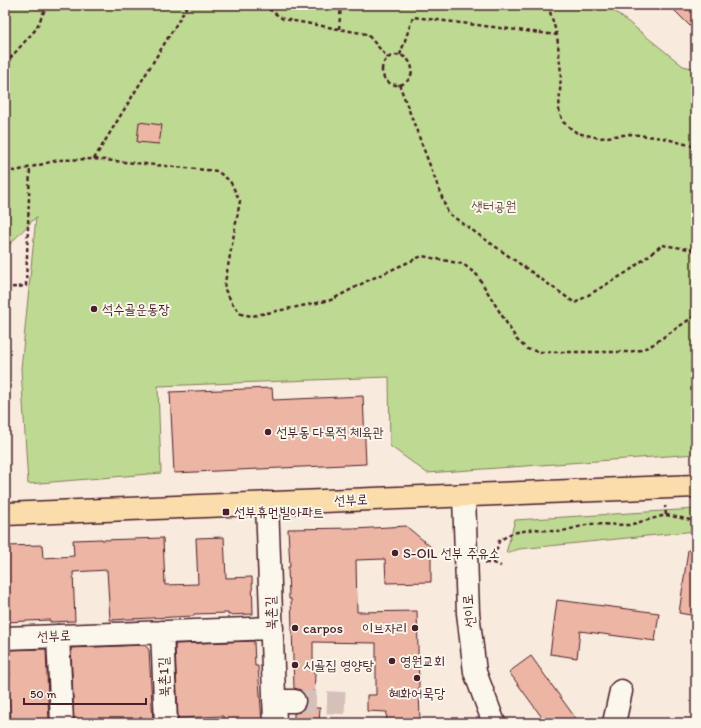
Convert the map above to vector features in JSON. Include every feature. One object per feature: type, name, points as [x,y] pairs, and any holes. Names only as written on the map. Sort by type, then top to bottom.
[{"type":"main road","name":"선부로","points":[[5,514],[696,486]]},
{"type":"street","name":"선이로","points":[[464,496],[468,612],[475,672],[494,723]]},
{"type":"street","name":"북촌길","points":[[267,503],[272,628],[284,701],[275,723]]},
{"type":"street","name":"선부로","points":[[5,638],[272,628]]},
{"type":"street","name":"북촌1길","points":[[162,632],[166,723]]},
{"type":"street","points":[[58,636],[62,723]]},
{"type":"street","points":[[614,723],[621,691]]},
{"type":"path","points":[[5,64],[36,29],[47,5]]},
{"type":"path","points":[[94,159],[188,5]]},
{"type":"path","points":[[263,5],[282,19],[367,34],[388,58]]},
{"type":"path","points":[[339,29],[340,5]]},
{"type":"path","points":[[548,5],[557,35],[561,73],[559,110],[563,122],[577,133],[600,138],[630,134],[663,138],[696,147]]},
{"type":"path","points":[[400,55],[413,17],[557,35]]},
{"type":"path","points":[[400,55],[406,57],[410,61],[412,71],[408,80],[399,84],[390,82],[384,76],[383,66],[388,58],[400,55]]},
{"type":"path","points":[[399,84],[448,213],[575,303],[629,271],[662,245],[696,250]]},
{"type":"path","points":[[5,170],[16,171],[48,164],[58,160],[94,159],[217,171],[230,181],[240,201],[224,288],[234,306],[241,314],[252,316],[331,300],[369,280],[422,256],[463,264],[477,275],[517,340],[527,349],[547,352],[627,352],[641,350],[652,345],[696,315]]},
{"type":"path","points":[[5,288],[26,286],[30,167]]},
{"type":"path","points":[[662,488],[666,516]]},
{"type":"path","points":[[493,563],[499,541],[512,533],[535,529],[559,532],[590,524],[629,525],[666,516],[696,520]]},
{"type":"path","points":[[466,564],[493,563],[501,566]]},
{"type":"green space","name":"샛터공원","points":[[5,5],[607,5],[683,66],[696,69],[696,454],[427,473],[390,446],[389,377],[158,386],[161,473],[28,484],[21,369],[36,217],[5,249]]},
{"type":"green space","points":[[696,509],[696,531],[519,549],[506,553],[515,520]]},
{"type":"building","points":[[669,5],[696,5],[696,32]]},
{"type":"building","points":[[139,122],[162,125],[159,144],[137,142]]},
{"type":"building","name":"선부동 다목적 체육관","points":[[272,388],[273,400],[363,396],[366,464],[174,473],[170,392]]},
{"type":"building","points":[[406,526],[431,547],[431,582],[386,583],[385,559],[356,560],[357,612],[417,611],[420,723],[386,723],[387,712],[367,711],[367,695],[376,695],[376,643],[313,642],[313,672],[315,672],[314,708],[320,708],[319,723],[294,723],[294,713],[300,712],[305,708],[306,701],[305,695],[301,690],[294,688],[291,599],[289,599],[288,567],[290,567],[288,529],[355,529]]},
{"type":"building","points":[[224,537],[226,578],[252,577],[253,614],[194,614],[194,616],[110,620],[107,570],[73,572],[75,621],[50,622],[50,620],[5,622],[5,546],[42,545],[43,558],[74,556],[73,540],[163,538],[165,585],[198,584],[196,538]]},
{"type":"building","points":[[688,550],[696,550],[696,616],[679,613]]},
{"type":"building","points":[[557,600],[659,613],[655,641],[580,631],[577,658],[550,654]]},
{"type":"building","points":[[254,641],[255,666],[258,666],[262,723],[224,723],[223,716],[178,718],[176,644]]},
{"type":"building","points":[[145,645],[149,650],[153,723],[74,723],[71,648]]},
{"type":"building","points":[[46,649],[49,723],[11,723],[8,677],[10,677],[9,650]]},
{"type":"building","points":[[531,656],[579,723],[546,723],[509,672]]},
{"type":"tunnel","points":[[294,701],[345,703]]},
{"type":"place","name":"석수골운동장","points":[[94,309]]},
{"type":"place","name":"선부동 다목적 체육관","points":[[268,432]]},
{"type":"place","name":"선부휴먼빌아파트","points":[[226,512]]},
{"type":"place","name":"S-OIL 선부 주유소","points":[[395,553]]},
{"type":"place","name":"carpos","points":[[295,628]]},
{"type":"place","name":"이브자리","points":[[415,628]]},
{"type":"place","name":"영원교회","points":[[392,661]]},
{"type":"place","name":"시골집 영양탕","points":[[295,665]]},
{"type":"place","name":"혜화어묵당","points":[[417,678]]}]
